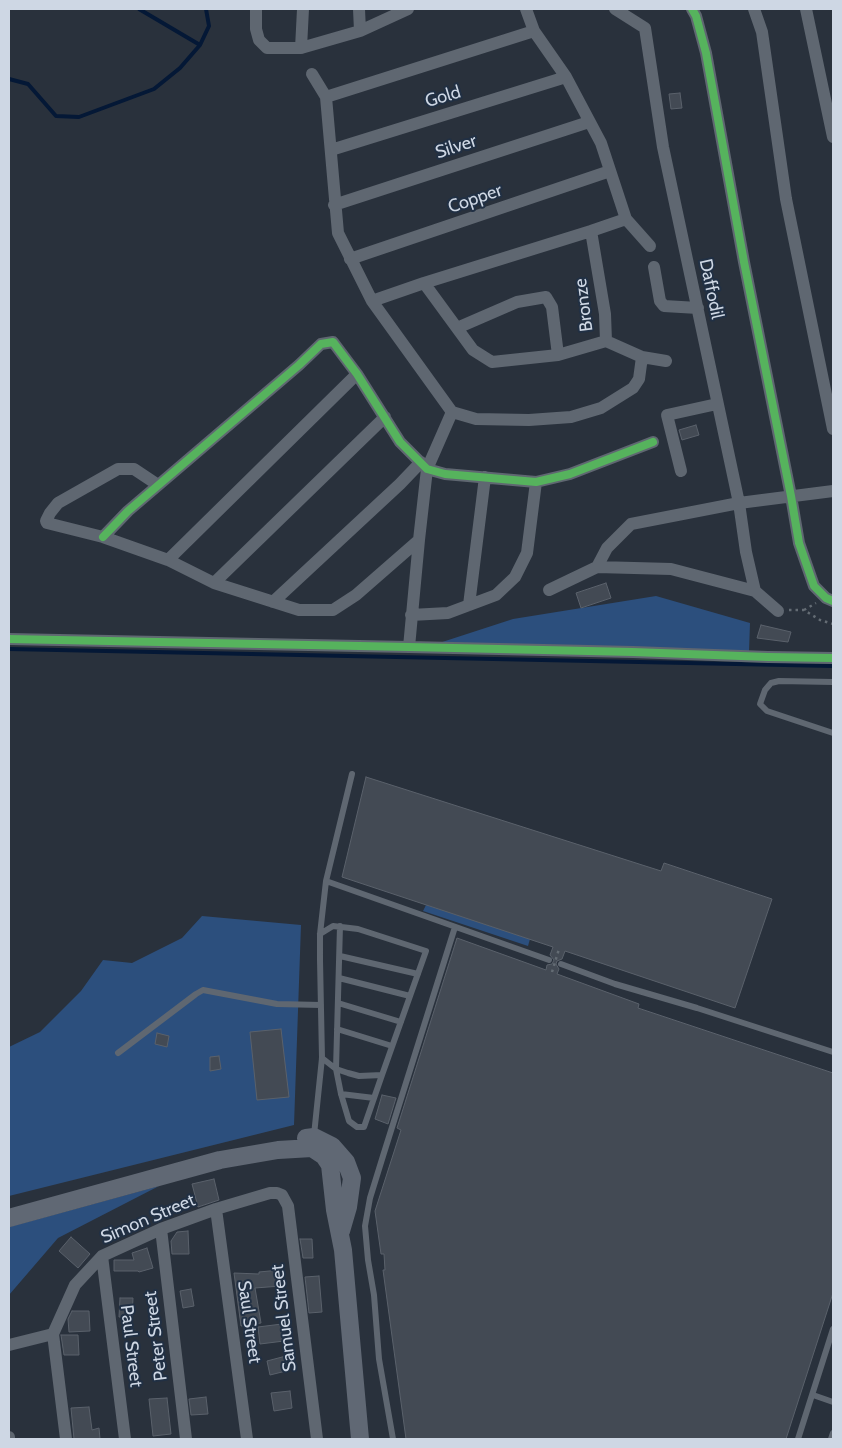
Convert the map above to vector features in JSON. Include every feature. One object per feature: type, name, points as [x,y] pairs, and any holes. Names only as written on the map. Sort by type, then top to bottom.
[{"type":"main road","points":[[9,1218],[187,1160],[223,1152],[313,1142],[332,1146],[346,1162],[352,1178],[348,1207],[340,1234],[360,1439]]},
{"type":"main road","points":[[9,1210],[81,1194]]},
{"type":"street","points":[[256,9],[256,29],[259,40],[267,48],[301,48],[360,31],[404,9]]},
{"type":"street","points":[[301,48],[303,9]]},
{"type":"street","points":[[359,9],[360,31]]},
{"type":"street","points":[[526,9],[534,31],[566,77],[601,143],[626,219],[650,246]]},
{"type":"street","name":"Daffodil","points":[[615,9],[645,28],[663,148],[698,308],[755,592]]},
{"type":"street","points":[[692,9],[696,16],[706,53],[744,262],[791,496],[798,543],[814,586],[826,598],[833,601]]},
{"type":"street","points":[[754,9],[762,32],[786,198],[833,429]]},
{"type":"street","points":[[806,9],[833,137]]},
{"type":"street","points":[[326,96],[534,31]]},
{"type":"street","points":[[312,74],[326,96],[334,205],[338,233],[372,301],[452,412],[476,419],[529,420],[571,417],[601,408],[633,388],[639,378],[642,357]]},
{"type":"street","name":"Gold","points":[[331,150],[566,77]]},
{"type":"street","name":"Silver","points":[[334,205],[590,122]]},
{"type":"street","name":"Copper","points":[[350,259],[610,171]]},
{"type":"street","points":[[372,301],[626,219]]},
{"type":"street","name":"Bronze","points":[[591,231],[605,314],[606,341],[642,357],[666,360]]},
{"type":"street","points":[[654,267],[660,301],[664,306],[698,308]]},
{"type":"street","points":[[424,283],[473,350],[492,362],[558,355],[606,341]]},
{"type":"street","points":[[457,328],[517,302],[546,297],[552,307],[558,355]]},
{"type":"street","points":[[103,537],[128,511],[321,344],[333,342],[357,374],[400,442],[424,466],[445,474],[536,482],[570,474],[652,442]]},
{"type":"street","points":[[168,560],[357,374]]},
{"type":"street","points":[[681,471],[667,415],[717,404]]},
{"type":"street","points":[[409,646],[424,466],[452,412]]},
{"type":"street","points":[[214,583],[385,417]]},
{"type":"street","points":[[273,602],[400,484],[424,466]]},
{"type":"street","points":[[158,485],[134,470],[118,469],[58,503],[46,521],[47,523],[67,529],[103,537],[168,560],[214,583],[299,610],[333,610],[356,595],[418,540]]},
{"type":"street","points":[[469,605],[485,477]]},
{"type":"street","points":[[411,615],[448,613],[496,595],[515,577],[527,553],[536,482]]},
{"type":"street","points":[[597,567],[606,548],[630,524],[738,502],[833,491]]},
{"type":"street","points":[[549,590],[597,567],[671,569],[755,592],[778,611]]},
{"type":"street","points":[[9,639],[409,646],[833,658]]},
{"type":"street","name":"Simon Street","points":[[53,1334],[75,1285],[102,1256],[161,1229],[216,1209],[270,1193],[282,1195]]},
{"type":"street","name":"Samuel Street","points":[[282,1195],[288,1206],[317,1439]]},
{"type":"street","name":"Saul Street","points":[[216,1209],[247,1439]]},
{"type":"street","name":"Peter Street","points":[[161,1229],[186,1439]]},
{"type":"street","name":"Paul Street","points":[[102,1256],[125,1439]]},
{"type":"street","points":[[9,1345],[53,1334],[66,1439]]},
{"type":"lane","points":[[833,682],[779,681],[771,683],[760,704],[767,711],[833,733]]},
{"type":"lane","points":[[313,1142],[322,1058],[320,934],[326,881],[352,774]]},
{"type":"lane","points":[[326,881],[549,960]]},
{"type":"lane","points":[[320,934],[333,926],[340,926],[358,929],[426,951],[364,1127],[357,1127],[349,1121],[336,1069],[340,926]]},
{"type":"lane","points":[[393,1439],[379,1359],[366,1226],[370,1198],[455,927]]},
{"type":"lane","points":[[340,956],[418,974]]},
{"type":"lane","points":[[560,964],[615,984],[697,1008],[833,1052]]},
{"type":"lane","points":[[339,978],[410,996]]},
{"type":"lane","points":[[118,1053],[203,990],[277,1004],[321,1005]]},
{"type":"lane","points":[[338,1003],[401,1022]]},
{"type":"lane","points":[[337,1029],[392,1046]]},
{"type":"lane","points":[[322,1058],[336,1069],[359,1076],[382,1075]]},
{"type":"lane","points":[[341,1094],[374,1098]]},
{"type":"lane","points":[[798,1439],[833,1329]]},
{"type":"lane","points":[[812,1395],[833,1402]]},
{"type":"lane","points":[[831,1439],[833,1433]]},
{"type":"path","points":[[778,611],[804,610],[820,620],[833,624]]},
{"type":"path","points":[[552,972],[559,949]]},
{"type":"shaded area","points":[[656,596],[750,623],[749,652],[433,645],[513,619]]},
{"type":"shaded area","points":[[426,905],[530,939],[528,946],[423,911]]},
{"type":"shaded area","points":[[202,916],[301,925],[294,1125],[9,1196],[9,1047],[40,1032],[81,991],[103,960],[132,963],[182,938]]},
{"type":"shaded area","points":[[159,1186],[58,1238],[9,1295],[9,1227]]},
{"type":"building","points":[[680,93],[682,108],[671,109],[669,94]]},
{"type":"building","points":[[696,425],[699,435],[682,440],[679,430]]},
{"type":"building","points":[[606,583],[611,598],[581,608],[576,593]]},
{"type":"building","points":[[761,625],[791,632],[788,642],[757,638]]},
{"type":"building","points":[[366,777],[661,871],[664,863],[772,899],[735,1008],[565,951],[562,959],[557,961],[556,964],[559,969],[557,974],[639,1004],[638,1008],[833,1073],[833,1293],[786,1439],[406,1439],[383,1270],[385,1270],[384,1254],[381,1254],[375,1211],[401,1130],[397,1128],[457,938],[546,970],[547,965],[552,964],[554,960],[550,955],[553,947],[342,877]]},
{"type":"building","points":[[281,1029],[289,1097],[257,1100],[250,1032]]},
{"type":"building","points":[[157,1033],[169,1036],[167,1047],[155,1044]]},
{"type":"building","points":[[219,1056],[221,1069],[210,1071],[210,1057]]},
{"type":"building","points":[[382,1095],[396,1098],[388,1124],[375,1119]]},
{"type":"building","points":[[214,1179],[219,1200],[198,1207],[192,1184]]},
{"type":"building","points":[[188,1231],[189,1254],[172,1254],[171,1241],[177,1232]]},
{"type":"building","points":[[71,1237],[90,1254],[78,1268],[59,1251]]},
{"type":"building","points":[[300,1239],[312,1239],[313,1258],[303,1258]]},
{"type":"building","points":[[147,1248],[153,1268],[139,1272],[114,1271],[114,1260],[134,1260],[132,1253]]},
{"type":"building","points":[[280,1270],[281,1286],[255,1288],[261,1323],[241,1326],[234,1273],[259,1274],[259,1272]]},
{"type":"building","points":[[319,1276],[322,1312],[309,1313],[305,1277]]},
{"type":"building","points":[[191,1289],[194,1306],[183,1308],[180,1291]]},
{"type":"building","points":[[120,1298],[133,1298],[132,1318],[119,1317]]},
{"type":"building","points":[[72,1311],[89,1311],[90,1331],[69,1332],[68,1319]]},
{"type":"building","points":[[282,1324],[284,1341],[260,1344],[258,1327]]},
{"type":"building","points":[[61,1335],[78,1335],[79,1355],[64,1355]]},
{"type":"building","points":[[286,1356],[290,1370],[270,1375],[267,1361]]},
{"type":"building","points":[[290,1391],[292,1408],[274,1411],[271,1393]]},
{"type":"building","points":[[206,1397],[208,1414],[191,1415],[189,1399]]},
{"type":"building","points":[[167,1398],[171,1434],[153,1436],[149,1399]]},
{"type":"building","points":[[89,1407],[92,1430],[99,1428],[100,1439],[74,1439],[71,1408]]},
{"type":"waterway","points":[[139,9],[200,45]]},
{"type":"waterway","points":[[9,79],[28,84],[56,116],[79,117],[154,89],[180,68],[200,45],[209,26],[206,9]]},
{"type":"waterway","points":[[9,649],[833,666]]},
{"type":"cycle path","points":[[692,9],[696,16],[706,53],[744,262],[799,543],[814,586],[826,598],[833,601]]},
{"type":"cycle path","points":[[103,537],[128,511],[321,344],[333,342],[357,374],[400,442],[427,469],[445,474],[536,482],[570,474],[653,442]]},
{"type":"cycle path","points":[[9,639],[833,658]]}]
